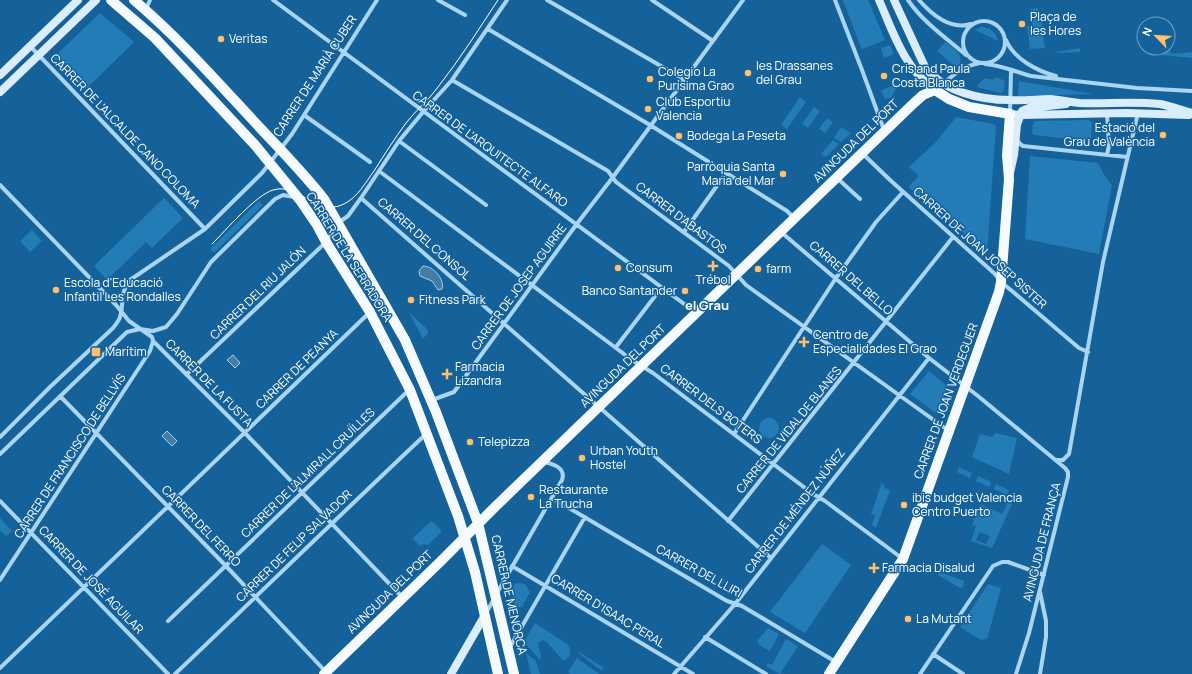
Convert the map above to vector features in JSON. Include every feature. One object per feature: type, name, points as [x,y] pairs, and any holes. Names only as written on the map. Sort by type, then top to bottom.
[{"type":"main road","points":[[0,75],[78,0]]},
{"type":"main road","points":[[0,92],[96,0]]},
{"type":"main road","name":"CARRER DE LA SERRADORA","points":[[111,0],[155,38],[252,141],[300,200],[317,225],[370,312],[410,390],[465,537]]},
{"type":"main road","name":"CARRER DE LA SERRADORA","points":[[134,0],[175,36],[280,148],[324,199],[405,340],[431,400],[478,523]]},
{"type":"main road","points":[[879,0],[907,61],[919,77],[949,99],[969,107],[1015,115],[1107,113],[1192,114]]},
{"type":"main road","points":[[894,0],[915,47],[928,71],[932,88]]},
{"type":"main road","points":[[928,71],[944,83],[970,95],[990,99],[1050,99],[1081,103]]},
{"type":"main road","name":"AVINGUDA DEL PORT","points":[[326,673],[478,523],[600,407],[794,218],[932,88]]},
{"type":"main road","points":[[1015,115],[1029,108],[1081,103],[1161,104],[1192,114]]},
{"type":"main road","points":[[1009,179],[1014,155],[1017,125],[1015,115]]},
{"type":"main road","name":"CARRER DE JOAN VERDEGUER","points":[[829,674],[903,559],[1002,282],[1009,179],[1007,155],[1015,115]]},
{"type":"main road","name":"CARRER DE MENORCA","points":[[478,523],[514,674]]},
{"type":"main road","points":[[465,537],[498,674]]},
{"type":"main road","points":[[451,674],[485,615]]},
{"type":"street","points":[[146,10],[150,0]]},
{"type":"street","name":"CARRER DE L'ARQUITECTE ALFARO","points":[[273,0],[696,313]]},
{"type":"street","name":"CARRER DE MARIÀ CUBER","points":[[121,311],[123,291],[130,280],[205,229],[270,163],[292,134],[377,0]]},
{"type":"street","points":[[438,0],[465,16]]},
{"type":"street","name":"CARRER DEL RIU JALÓN","points":[[187,374],[326,242],[338,223],[348,216],[362,198],[399,141],[452,80],[507,0]]},
{"type":"street","points":[[547,0],[685,80]]},
{"type":"street","points":[[652,0],[713,41]]},
{"type":"street","name":"CARRER DE JOSEP AGUIRRE","points":[[431,400],[454,392],[506,324],[532,285],[743,0]]},
{"type":"street","points":[[835,0],[860,63],[884,132]]},
{"type":"street","points":[[908,0],[914,9],[928,23],[970,58],[982,63],[1032,76],[1137,88],[1192,91]]},
{"type":"street","points":[[919,0],[933,13],[954,26],[988,21],[994,23],[999,27],[1013,53],[1018,57],[1041,70],[1068,80]]},
{"type":"street","points":[[970,58],[963,46],[963,39],[965,32],[970,26],[976,23]]},
{"type":"street","points":[[488,29],[650,125],[787,211],[794,218]]},
{"type":"street","points":[[944,83],[966,66],[992,62],[998,58],[1003,52],[1005,38]]},
{"type":"street","name":"CARRER DE L'ALCALDE CANO COLOMA","points":[[30,46],[205,229]]},
{"type":"street","points":[[1011,71],[1011,100],[1015,115]]},
{"type":"street","name":"CARRER D'ABASTOS","points":[[452,80],[608,171],[616,182],[729,266],[746,286],[949,431]]},
{"type":"street","name":"AVINGUDA DEL PORT","points":[[932,88],[944,83]]},
{"type":"street","points":[[1107,113],[1109,145],[1107,155]]},
{"type":"street","points":[[1056,460],[1064,460],[1069,454],[1103,262],[1138,113]]},
{"type":"street","points":[[304,115],[370,162]]},
{"type":"street","points":[[1015,136],[1023,146],[1127,157]]},
{"type":"street","points":[[399,141],[486,205]]},
{"type":"street","name":"CARRER DE JOAN JOSEP SISTER","points":[[862,154],[1002,282],[1079,348],[1088,352]]},
{"type":"street","name":"CARRER DELS BOTERS","points":[[379,171],[616,347],[654,373],[903,559]]},
{"type":"street","points":[[684,232],[726,173]]},
{"type":"street","points":[[837,178],[860,199]]},
{"type":"street","name":"CARRER DE LA FUSTA","points":[[0,185],[129,321],[152,337],[153,341],[244,432],[403,598]]},
{"type":"street","points":[[734,434],[836,278],[876,222],[903,192]]},
{"type":"street","points":[[0,454],[127,332],[140,329],[153,330],[166,327],[177,314],[210,262],[275,199],[283,195],[289,195],[300,200]]},
{"type":"street","name":"CARRER DEL CONSOL","points":[[362,198],[771,558]]},
{"type":"street","name":"CARRER DEL BELLO","points":[[781,231],[929,358],[1056,460]]},
{"type":"street","name":"CARRER DE VIDAL DE BLANES","points":[[728,521],[854,364],[953,237]]},
{"type":"street","points":[[616,347],[662,287]]},
{"type":"street","points":[[0,437],[50,387],[113,328],[120,316],[121,311]]},
{"type":"street","name":"CARRER DE PEANYA","points":[[0,668],[370,312]]},
{"type":"street","name":"CARRER DE FRANCISCO DE BELLVÍS","points":[[0,580],[97,434],[150,351],[153,341]]},
{"type":"street","name":"CARRER DE MÉNDEZ NÚÑEZ","points":[[674,674],[704,637],[735,604],[929,358]]},
{"type":"street","name":"CARRER DE L'ALMIRALL CRUÏLLES","points":[[168,621],[410,390]]},
{"type":"street","name":"CARRER DEL FERRO","points":[[60,396],[226,566],[326,673]]},
{"type":"street","name":"CARRER DE FELIP SALVADOR","points":[[175,674],[426,433]]},
{"type":"street","name":"AVINGUDA DE FRANÇA","points":[[1016,674],[1029,633],[1068,477],[1068,472],[1056,460]]},
{"type":"street","points":[[485,615],[564,475],[556,465],[542,462]]},
{"type":"street","name":"CARRER DEL LLIRI","points":[[552,498],[727,601],[742,606],[836,662]]},
{"type":"street","name":"CARRER DE JOSÉ AGUILAR","points":[[0,501],[168,674]]},
{"type":"street","points":[[508,649],[585,517]]},
{"type":"street","points":[[920,674],[992,566],[1002,562],[1008,562],[1044,575]]},
{"type":"street","name":"CARRER D'ISAAC PERAL","points":[[512,566],[693,674]]},
{"type":"street","points":[[1040,591],[1046,620],[1046,637],[1040,674]]},
{"type":"street","points":[[704,637],[766,674]]},
{"type":"street","points":[[933,654],[963,674]]},
{"type":"shaded area","points":[[843,0],[868,0],[885,40],[863,49],[861,48]]},
{"type":"shaded area","points":[[1038,8],[1041,17],[1045,48],[1030,49],[1027,26],[1033,26],[1030,9]]},
{"type":"shaded area","points":[[100,13],[134,42],[85,90],[53,58]]},
{"type":"shaded area","points":[[981,27],[992,31],[996,35],[998,41],[975,30]]},
{"type":"shaded area","points":[[945,42],[960,56],[959,64],[956,68],[937,51]]},
{"type":"shaded area","points":[[890,45],[894,54],[884,58],[881,48]]},
{"type":"shaded area","points":[[1080,48],[1080,52],[1055,52]]},
{"type":"shaded area","points":[[1192,52],[1192,58],[1172,56],[1176,56],[1176,54]]},
{"type":"shaded area","points":[[996,77],[1005,81],[1003,92],[1000,93],[977,87],[978,84],[985,78],[994,80]]},
{"type":"shaded area","points":[[1019,81],[1093,94],[1096,94],[1018,96]]},
{"type":"shaded area","points":[[894,85],[896,89],[891,98],[885,99],[881,91]]},
{"type":"shaded area","points":[[800,97],[806,102],[787,129],[781,125]]},
{"type":"shaded area","points":[[814,107],[820,111],[808,128],[802,124]]},
{"type":"shaded area","points":[[956,117],[993,124],[996,126],[987,253],[908,187],[919,176],[909,167],[936,142]]},
{"type":"shaded area","points":[[827,118],[833,122],[825,133],[819,129]]},
{"type":"shaded area","points":[[1089,120],[1092,122],[1091,139],[1088,141],[1034,135],[1032,132],[1035,121]]},
{"type":"shaded area","points":[[841,127],[851,133],[841,142],[834,138]]},
{"type":"shaded area","points":[[833,140],[839,144],[826,157],[821,154]]},
{"type":"shaded area","points":[[1030,156],[1098,163],[1104,175],[1112,185],[1099,254],[1025,239]]},
{"type":"shaded area","points":[[164,198],[183,218],[152,248],[146,242],[107,280],[94,266]]},
{"type":"shaded area","points":[[259,201],[263,205],[214,253],[210,249]]},
{"type":"shaded area","points":[[32,230],[42,241],[30,252],[20,241]]},
{"type":"shaded area","points":[[423,266],[431,268],[440,277],[442,281],[442,289],[438,290],[432,281],[420,276],[419,271]]},
{"type":"shaded area","points":[[409,312],[428,330],[428,333],[423,339]]},
{"type":"shaded area","points":[[233,355],[240,363],[235,368],[227,360]]},
{"type":"shaded area","points":[[929,371],[948,387],[937,414],[910,394]]},
{"type":"shaded area","points":[[769,418],[776,421],[779,428],[776,435],[769,438],[762,435],[759,428],[762,421]]},
{"type":"shaded area","points":[[167,431],[177,441],[172,446],[162,436]]},
{"type":"shaded area","points":[[995,433],[1017,438],[1009,474],[972,457],[980,434],[993,437]]},
{"type":"shaded area","points":[[959,467],[972,473],[970,478],[957,472]]},
{"type":"shaded area","points":[[978,476],[991,482],[989,487],[976,481]]},
{"type":"shaded area","points":[[882,482],[885,488],[890,490],[876,528],[872,525],[875,515],[871,514]]},
{"type":"shaded area","points":[[996,484],[1009,490],[1007,495],[994,489]]},
{"type":"shaded area","points":[[1008,502],[1012,504],[992,548],[971,541],[976,526],[972,525],[980,504],[1002,514]],"holes":[[[979,532],[990,536],[986,544],[976,540]]]},
{"type":"shaded area","points":[[0,518],[12,531],[6,536],[0,530]]},
{"type":"shaded area","points":[[431,521],[441,530],[441,532],[428,545],[424,544],[420,546],[413,538]]},
{"type":"shaded area","points":[[822,544],[851,565],[805,633],[770,612]]},
{"type":"shaded area","points":[[939,572],[964,581],[963,587],[960,588],[938,575]]},
{"type":"shaded area","points":[[516,583],[525,584],[530,592],[522,607],[516,607],[512,596],[512,588]]},
{"type":"shaded area","points":[[988,584],[1001,588],[988,636],[986,639],[981,640],[960,627]]},
{"type":"shaded area","points":[[535,623],[567,644],[570,649],[570,655],[568,658],[563,661],[547,642],[543,640],[539,642],[538,645],[541,656],[540,660],[524,642]]},
{"type":"shaded area","points":[[768,628],[779,634],[770,651],[759,645],[757,641]]},
{"type":"shaded area","points":[[786,639],[798,646],[780,674],[766,666],[768,663],[772,665]]},
{"type":"shaded area","points":[[579,652],[604,668],[602,671],[578,653]]},
{"type":"shaded area","points":[[526,653],[536,661],[540,674],[531,674]]},
{"type":"shaded area","points":[[577,658],[599,674],[571,674],[568,672]]},
{"type":"tram line","points":[[212,244],[250,206],[266,193],[273,190],[283,189],[291,191],[324,207],[334,207],[344,204],[353,198],[374,171],[406,123],[427,101],[454,66],[498,0]]},
{"type":"place","name":"Plaça de les Hores","points":[[1022,24]]},
{"type":"place","name":"Veritas","points":[[221,39]]},
{"type":"place","name":"les Drassanes del Grau","points":[[748,73]]},
{"type":"place","name":"Cris and Paula Costa Blanca","points":[[884,76]]},
{"type":"place","name":"Colegio La Purísima Grao","points":[[650,79]]},
{"type":"place","name":"Club Esportiu Valencia","points":[[648,109]]},
{"type":"place","name":"Estació del Grau de València","points":[[1163,135]]},
{"type":"place","name":"Bodega La Peseta","points":[[679,136]]},
{"type":"place","name":"Parròquia Santa Maria del Mar","points":[[783,174]]},
{"type":"place","name":"Trébol","points":[[713,266]]},
{"type":"place","name":"Consum","points":[[618,268]]},
{"type":"place","name":"farm","points":[[758,269]]},
{"type":"place","name":"Escola d'Educació Infantil Les Rondalles","points":[[56,290]]},
{"type":"place","name":"Banco Santander","points":[[685,291]]},
{"type":"place","name":"Fitness Park","points":[[411,300]]},
{"type":"place","name":"Centro de Especialidades El Grao","points":[[804,342]]},
{"type":"place","name":"Marítim","points":[[96,352]]},
{"type":"place","name":"Farmacia Lizandra","points":[[447,374]]},
{"type":"place","name":"Telepizza","points":[[470,442]]},
{"type":"place","name":"Urban Youth Hostel","points":[[582,458]]},
{"type":"place","name":"Restaurante La Trucha","points":[[531,497]]},
{"type":"place","name":"ibis budget Valencia Centro Puerto","points":[[904,505]]},
{"type":"place","name":"Farmacia Disalud","points":[[874,568]]},
{"type":"place","name":"La Mutant","points":[[908,619]]},
{"type":"district","name":"el Grau","points":[[707,305]]}]
